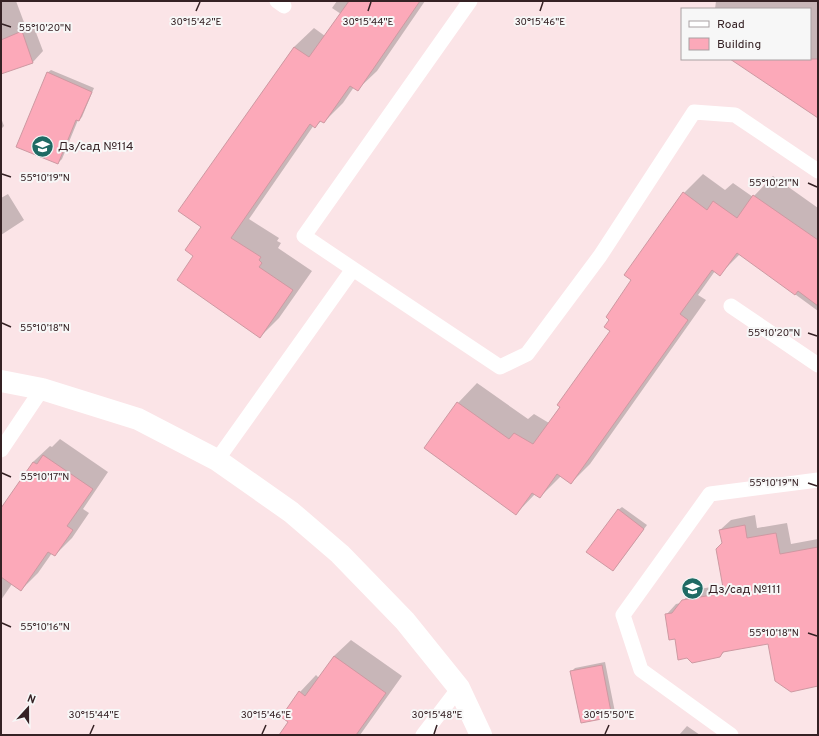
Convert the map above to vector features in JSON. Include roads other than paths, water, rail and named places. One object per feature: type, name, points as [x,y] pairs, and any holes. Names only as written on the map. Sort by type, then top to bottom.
[{"type":"street","points":[[1,381],[42,390],[138,419],[217,460],[291,512],[340,554],[405,621],[458,688],[481,735]]},
{"type":"lane","points":[[470,1],[304,236],[500,367],[527,354],[600,256],[694,112],[735,115],[818,171]]},
{"type":"lane","points":[[217,460],[353,269]]},
{"type":"lane","points":[[731,306],[818,365]]},
{"type":"lane","points":[[1,450],[42,390]]},
{"type":"lane","points":[[731,735],[641,670],[623,615],[710,494],[818,480]]},
{"type":"lane","points":[[423,735],[458,688]]},
{"type":"place","name":"Дз/сад №114","points":[[43,146]]},
{"type":"place","name":"Дз/сад №111","points":[[692,589]]}]
